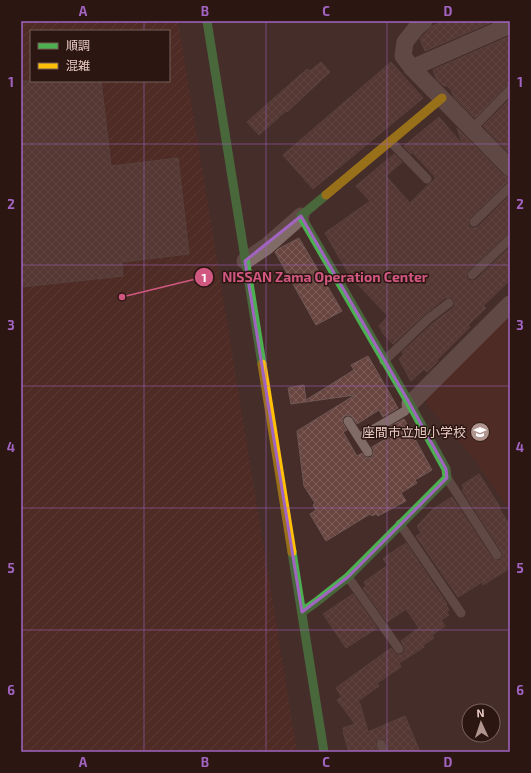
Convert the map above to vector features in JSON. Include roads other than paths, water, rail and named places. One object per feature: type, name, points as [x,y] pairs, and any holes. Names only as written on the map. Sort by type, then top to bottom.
[{"type":"street","points":[[207,21],[324,752]]},
{"type":"street","points":[[424,21],[405,42],[403,56],[412,68],[510,168]]},
{"type":"street","points":[[412,68],[510,25]]},
{"type":"street","points":[[245,261],[267,246],[442,98]]},
{"type":"street","points":[[301,216],[410,404],[446,469],[447,478],[348,577],[302,612]]},
{"type":"street","points":[[410,404],[510,304]]},
{"type":"lane","points":[[472,129],[510,90]]},
{"type":"lane","points":[[390,141],[427,179]]},
{"type":"lane","points":[[474,222],[510,187]]},
{"type":"lane","points":[[472,274],[510,239]]},
{"type":"lane","points":[[384,361],[428,319],[449,304]]},
{"type":"lane","points":[[359,438],[405,411],[410,404]]},
{"type":"lane","points":[[348,420],[368,452]]},
{"type":"lane","points":[[447,478],[497,555]]},
{"type":"lane","points":[[400,524],[461,613]]},
{"type":"lane","points":[[348,577],[399,649]]},
{"type":"place","name":"NISSAN Zama Operation Center","points":[[122,297]]},
{"type":"place","name":"座間市立旭小学校","points":[[480,432]]}]
